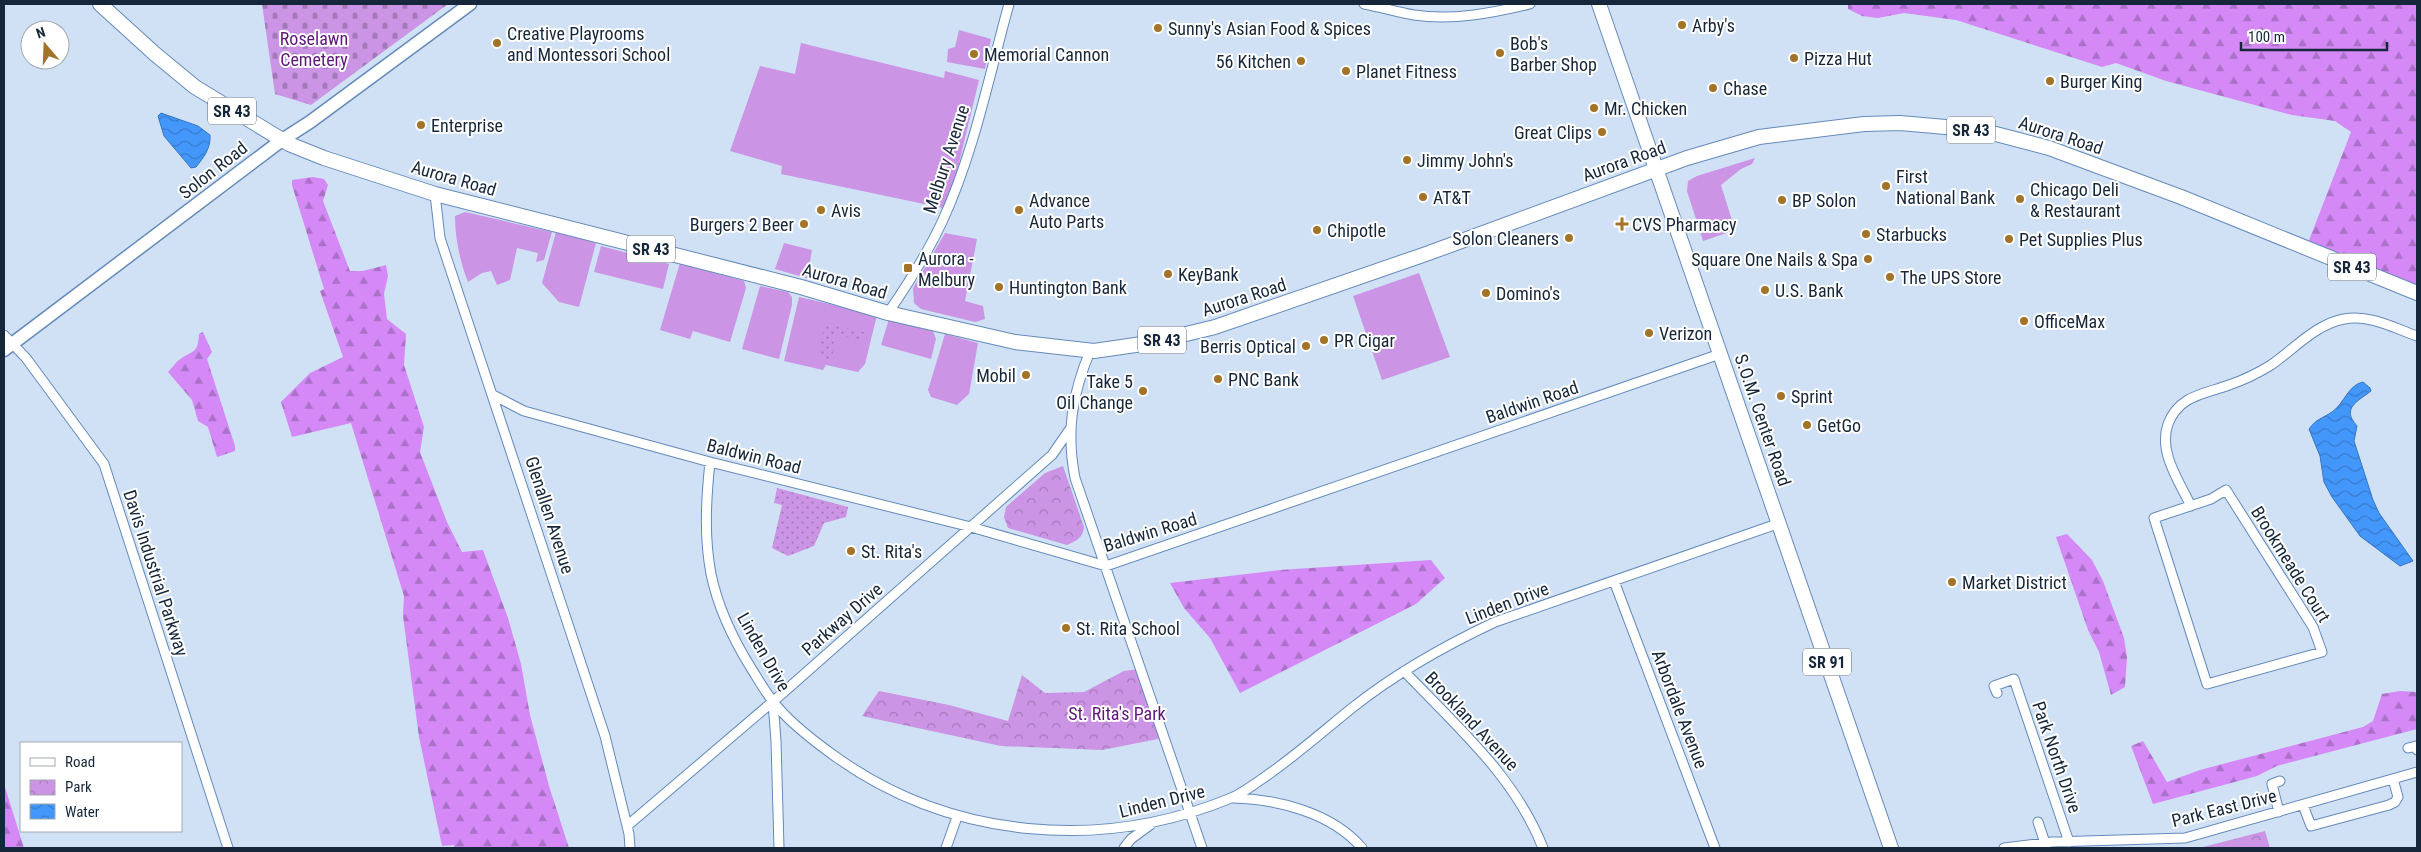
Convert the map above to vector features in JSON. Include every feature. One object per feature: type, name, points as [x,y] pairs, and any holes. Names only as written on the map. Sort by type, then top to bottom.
[{"type":"main road","name":"Aurora Road","points":[[100,4],[195,87],[282,140],[324,158],[435,194],[801,287],[888,313],[1005,341],[1090,351],[1150,344],[1215,327],[1426,254],[1657,169],[1759,137],[1798,130],[1900,123],[1985,132],[2049,148],[2417,293]]},
{"type":"main road","name":"S.O.M. Center Road","points":[[1599,4],[1891,848]]},
{"type":"street","name":"Solon Road","points":[[7,343],[470,4]]},
{"type":"street","name":"Melbury Avenue","points":[[888,313],[916,271],[942,223],[954,195],[965,164],[1008,4]]},
{"type":"street","points":[[1364,4],[1415,15],[1438,16],[1482,14],[1530,4]]},
{"type":"street","name":"Glenallen Avenue","points":[[435,194],[440,238],[605,736],[627,826],[630,848]]},
{"type":"street","points":[[2191,506],[2170,462],[2166,446],[2169,423],[2181,404],[2196,394],[2229,385],[2263,370],[2323,327],[2340,320],[2358,317],[2370,319],[2417,336]]},
{"type":"street","name":"Davis Industrial Parkway","points":[[7,343],[26,358],[104,464],[228,848]]},
{"type":"street","points":[[1090,351],[1076,396],[1070,429],[1070,445],[1075,478],[1085,512],[1106,566],[1202,848]]},
{"type":"street","name":"Baldwin Road","points":[[493,395],[524,411],[710,462],[971,527],[1106,566],[1720,354]]},
{"type":"street","name":"Parkway Drive","points":[[627,826],[772,702],[1052,455],[1070,429]]},
{"type":"street","name":"Linden Drive","points":[[710,462],[706,530],[712,576],[727,623],[739,648],[772,702],[815,741],[876,783],[904,797],[957,817],[1020,830],[1059,832],[1109,830],[1153,823],[1233,798],[1276,770],[1351,709],[1424,657],[1495,622],[1780,523]]},
{"type":"street","name":"Brookmeade Court","points":[[2226,490],[2313,627],[2322,652],[2207,684],[2154,518],[2191,506],[2211,499],[2226,490]]},
{"type":"street","name":"Arbordale Avenue","points":[[1614,581],[1715,848]]},
{"type":"street","name":"Brookland Avenue","points":[[1404,671],[1483,752],[1507,781],[1524,808],[1543,848]]},
{"type":"street","name":"Park North Drive","points":[[1996,693],[1994,686],[2014,679],[2068,842]]},
{"type":"street","points":[[772,702],[776,743],[779,848]]},
{"type":"street","name":"Park East Drive","points":[[2004,848],[2045,842],[2184,838],[2417,772]]},
{"type":"street","points":[[2303,805],[2311,826],[2390,805],[2398,797],[2394,779]]},
{"type":"street","points":[[2280,781],[2272,784],[2280,812]]},
{"type":"street","points":[[1233,798],[1253,798],[1294,808],[1328,822],[1362,848]]},
{"type":"street","points":[[946,848],[957,817]]},
{"type":"street","points":[[2038,822],[2045,842]]},
{"type":"street","points":[[1124,848],[1131,838],[1153,823]]},
{"type":"green space","name":"Roselawn Cemetery","points":[[262,4],[448,4],[311,105],[275,94]]},
{"type":"green space","points":[[1848,4],[2417,4],[2417,293],[2306,248],[2351,132],[2335,121],[2292,115],[2166,81],[2116,63],[2102,67],[1956,20],[1904,13],[1878,18],[1862,16],[1848,9]]},
{"type":"green space","points":[[959,30],[991,39],[985,69],[947,62],[948,49],[955,47]]},
{"type":"green space","points":[[801,43],[944,78],[945,71],[979,80],[948,209],[781,174],[782,166],[730,151],[760,66],[795,74]]},
{"type":"green space","points":[[1755,158],[1752,164],[1741,169],[1721,185],[1735,230],[1703,241],[1687,191],[1688,181],[1697,176]]},
{"type":"green space","points":[[313,177],[324,179],[328,185],[323,201],[350,271],[363,271],[386,265],[388,276],[384,294],[387,319],[406,334],[404,365],[424,427],[420,452],[447,522],[462,552],[483,550],[508,618],[521,664],[530,715],[549,786],[569,848],[454,848],[454,845],[442,846],[419,737],[403,616],[404,596],[351,423],[292,437],[281,402],[310,373],[343,357],[320,291],[324,289],[292,185],[292,180]]},
{"type":"green space","points":[[465,212],[552,232],[544,260],[536,262],[538,253],[517,248],[510,280],[497,285],[491,271],[482,273],[468,282],[458,250],[455,224],[455,216]]},
{"type":"green space","points":[[556,232],[596,243],[579,307],[559,302],[542,283]]},
{"type":"green space","points":[[945,233],[977,239],[965,301],[983,306],[985,319],[975,322],[921,309],[914,303],[913,288]]},
{"type":"green space","points":[[784,243],[812,250],[809,267],[818,270],[813,280],[775,269]]},
{"type":"green space","points":[[601,246],[669,264],[663,289],[594,272]]},
{"type":"green space","points":[[680,263],[744,281],[746,288],[730,342],[693,331],[690,339],[660,330]]},
{"type":"green space","points":[[1419,273],[1450,357],[1382,380],[1353,296]]},
{"type":"green space","points":[[760,286],[788,292],[792,297],[792,305],[779,359],[742,349]]},
{"type":"green space","points":[[799,297],[877,315],[865,364],[858,372],[826,365],[823,370],[784,361]]},
{"type":"green space","points":[[889,319],[933,331],[936,339],[931,359],[881,345]]},
{"type":"green space","points":[[825,323],[868,333],[866,341],[837,335],[831,360],[817,356]]},
{"type":"green space","points":[[203,332],[212,352],[207,359],[235,446],[235,451],[217,457],[208,427],[198,421],[192,400],[168,372],[179,360],[194,351],[199,334]]},
{"type":"green space","points":[[945,334],[978,343],[969,394],[957,405],[931,397],[928,390]]},
{"type":"green space","points":[[1063,466],[1084,527],[1081,536],[1067,545],[1008,528],[1004,517],[1006,507],[1045,473]]},
{"type":"green space","points":[[777,488],[848,507],[846,517],[824,523],[814,546],[788,556],[772,548],[782,505],[774,503]]},
{"type":"green space","points":[[2067,534],[2092,560],[2103,581],[2124,638],[2127,657],[2125,687],[2111,695],[2099,652],[2088,630],[2056,537]]},
{"type":"green space","points":[[1431,560],[1445,578],[1416,604],[1240,693],[1210,638],[1184,608],[1170,583],[1280,570]]},
{"type":"green space","name":"St. Rita's Park","points":[[1139,669],[1163,738],[1102,750],[1001,746],[862,716],[879,691],[949,705],[1008,721],[1022,675],[1045,693],[1084,692],[1124,671]]},
{"type":"green space","points":[[2400,691],[2417,692],[2417,729],[2277,766],[2257,776],[2153,804],[2131,746],[2143,741],[2167,782],[2200,770],[2363,727],[2373,721],[2382,694]]},
{"type":"green space","points":[[4,784],[24,848],[4,848]]},
{"type":"green space","points":[[2265,831],[2270,848],[2203,848],[2203,847]]},
{"type":"water","points":[[161,113],[198,126],[210,135],[208,148],[196,167],[191,168],[164,136],[158,116]]},
{"type":"water","points":[[2363,382],[2371,391],[2356,402],[2351,410],[2352,420],[2357,426],[2354,441],[2379,513],[2413,561],[2400,566],[2360,536],[2332,497],[2324,482],[2320,456],[2309,429],[2317,421],[2336,409],[2354,387]]},
{"type":"place","name":"Arby's","points":[[1682,25]]},
{"type":"place","name":"Sunny's Asian Food & Spices","points":[[1158,28]]},
{"type":"place","name":"Creative Playrooms and Montessori School","points":[[497,43]]},
{"type":"place","name":"Bob's Barber Shop","points":[[1500,53]]},
{"type":"place","name":"Memorial Cannon","points":[[974,54]]},
{"type":"place","name":"Pizza Hut","points":[[1794,58]]},
{"type":"place","name":"56 Kitchen","points":[[1301,61]]},
{"type":"place","name":"Planet Fitness","points":[[1346,71]]},
{"type":"place","name":"Burger King","points":[[2050,81]]},
{"type":"place","name":"Chase","points":[[1713,88]]},
{"type":"place","name":"Mr. Chicken","points":[[1594,108]]},
{"type":"place","name":"Enterprise","points":[[421,125]]},
{"type":"place","name":"Great Clips","points":[[1602,132]]},
{"type":"place","name":"Jimmy John's","points":[[1407,160]]},
{"type":"place","name":"First National Bank","points":[[1886,186]]},
{"type":"place","name":"AT&T","points":[[1423,197]]},
{"type":"place","name":"Chicago Deli & Restaurant","points":[[2020,199]]},
{"type":"place","name":"BP Solon","points":[[1782,200]]},
{"type":"place","name":"Avis","points":[[821,210]]},
{"type":"place","name":"Advance Auto Parts","points":[[1019,210]]},
{"type":"place","name":"Burgers 2 Beer","points":[[804,224]]},
{"type":"place","name":"CVS Pharmacy","points":[[1622,224]]},
{"type":"place","name":"Chipotle","points":[[1317,230]]},
{"type":"place","name":"Starbucks","points":[[1866,234]]},
{"type":"place","name":"Solon Cleaners","points":[[1569,238]]},
{"type":"place","name":"Pet Supplies Plus","points":[[2009,239]]},
{"type":"place","name":"Square One Nails & Spa","points":[[1868,259]]},
{"type":"place","name":"Aurora - Melbury","points":[[908,268]]},
{"type":"place","name":"KeyBank","points":[[1168,274]]},
{"type":"place","name":"The UPS Store","points":[[1890,277]]},
{"type":"place","name":"Huntington Bank","points":[[999,287]]},
{"type":"place","name":"U.S. Bank","points":[[1765,290]]},
{"type":"place","name":"Domino's","points":[[1486,293]]},
{"type":"place","name":"OfficeMax","points":[[2024,321]]},
{"type":"place","name":"Verizon","points":[[1649,333]]},
{"type":"place","name":"PR Cigar","points":[[1324,340]]},
{"type":"place","name":"Berris Optical","points":[[1306,346]]},
{"type":"place","name":"Mobil","points":[[1026,375]]},
{"type":"place","name":"PNC Bank","points":[[1218,379]]},
{"type":"place","name":"Take 5 Oil Change","points":[[1143,391]]},
{"type":"place","name":"Sprint","points":[[1781,396]]},
{"type":"place","name":"GetGo","points":[[1807,425]]},
{"type":"place","name":"St. Rita's","points":[[851,551]]},
{"type":"place","name":"Market District","points":[[1952,582]]},
{"type":"place","name":"St. Rita School","points":[[1066,628]]}]
